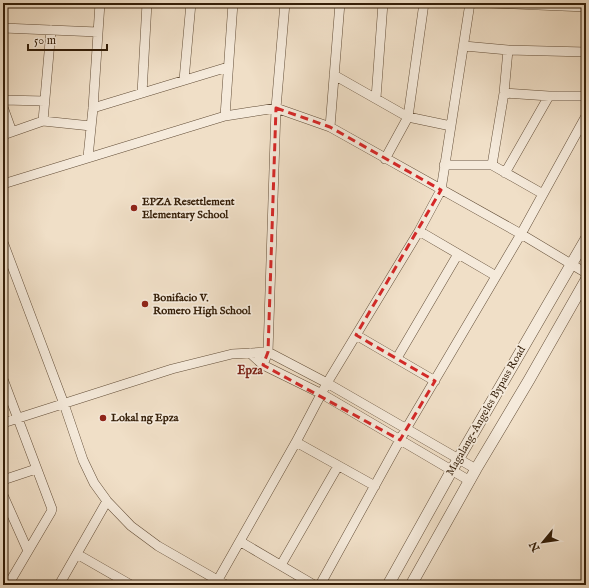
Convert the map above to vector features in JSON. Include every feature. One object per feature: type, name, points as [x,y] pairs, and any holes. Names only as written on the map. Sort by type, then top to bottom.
[{"type":"street","points":[[88,157],[100,3]]},
{"type":"street","points":[[142,94],[147,3]]},
{"type":"street","points":[[184,80],[190,3]]},
{"type":"street","points":[[225,116],[233,3]]},
{"type":"street","points":[[263,365],[268,352],[276,108],[285,3]]},
{"type":"street","points":[[330,127],[340,3]]},
{"type":"street","points":[[376,98],[383,3]]},
{"type":"street","points":[[385,159],[408,118],[424,3]]},
{"type":"street","points":[[3,242],[94,483],[107,501],[131,526],[158,546],[220,583],[327,383],[419,231],[441,190],[470,3]]},
{"type":"street","points":[[489,3],[586,7]]},
{"type":"street","points":[[3,28],[98,32]]},
{"type":"street","points":[[43,122],[51,30]]},
{"type":"street","points":[[464,46],[508,50],[586,52]]},
{"type":"street","points":[[492,166],[504,93],[508,50]]},
{"type":"street","points":[[93,108],[228,67]]},
{"type":"street","points":[[334,75],[376,98],[408,118],[451,126]]},
{"type":"street","points":[[504,93],[549,96],[586,96]]},
{"type":"street","points":[[505,173],[549,96]]},
{"type":"street","points":[[3,100],[45,101]]},
{"type":"street","points":[[3,107],[12,132]]},
{"type":"street","points":[[3,184],[225,116],[276,108],[330,127],[521,234],[586,274]]},
{"type":"street","points":[[320,585],[406,429],[521,234],[586,116]]},
{"type":"street","points":[[3,135],[43,122],[91,126]]},
{"type":"street","points":[[444,165],[492,166],[543,194]]},
{"type":"street","points":[[419,231],[496,276]]},
{"type":"street","name":"Magalang-Angeles Bypass Road","points":[[388,585],[452,470],[586,239]]},
{"type":"street","points":[[397,358],[458,254]]},
{"type":"street","name":"Magalang-Angeles Bypass Road","points":[[411,585],[476,469],[530,380],[586,280]]},
{"type":"street","points":[[356,335],[435,381]]},
{"type":"street","points":[[3,423],[172,369],[232,354],[268,352],[327,383],[476,469]]},
{"type":"street","points":[[250,353],[263,365],[322,394],[470,480]]},
{"type":"street","points":[[3,379],[52,509],[8,585]]},
{"type":"street","points":[[296,442],[375,486]]},
{"type":"street","points":[[281,565],[338,466]]},
{"type":"street","points":[[3,480],[36,469]]},
{"type":"street","points":[[3,495],[28,551]]},
{"type":"street","points":[[59,585],[107,501]]},
{"type":"street","points":[[241,542],[314,585]]},
{"type":"street","points":[[77,554],[115,581],[131,585]]},
{"type":"highlighted area","points":[[276,108],[330,127],[441,190],[356,335],[435,381],[400,440],[263,365],[268,352]]},
{"type":"place","name":"EPZA Resettlement Elementary School","points":[[134,208]]},
{"type":"place","name":"Bonifacio V. Romero High School","points":[[145,304]]},
{"type":"place","name":"Lokal ng Epza","points":[[103,418]]},
{"type":"district","name":"Epza","points":[[250,370]]}]
